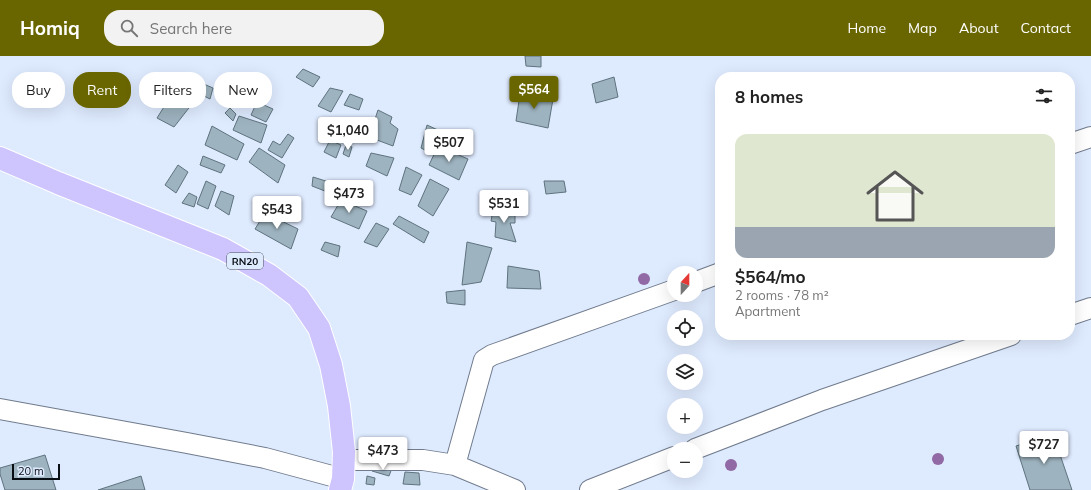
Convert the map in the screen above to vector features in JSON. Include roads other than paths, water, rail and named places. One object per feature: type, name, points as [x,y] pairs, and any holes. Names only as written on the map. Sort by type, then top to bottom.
[{"type":"main road","name":"RN20","points":[[0,158],[222,249],[269,275],[298,297],[320,328],[332,364],[339,406],[342,476]]},
{"type":"street","points":[[1075,142],[1091,137]]},
{"type":"street","points":[[703,279],[715,275]]},
{"type":"street","points":[[455,465],[484,360],[492,355],[667,292]]},
{"type":"street","points":[[1075,313],[1091,308]]},
{"type":"street","points":[[703,446],[822,400],[996,340]]},
{"type":"street","points":[[0,410],[266,458],[342,476],[423,460],[455,465],[515,490]]},
{"type":"street","points":[[590,490],[667,460]]}]
